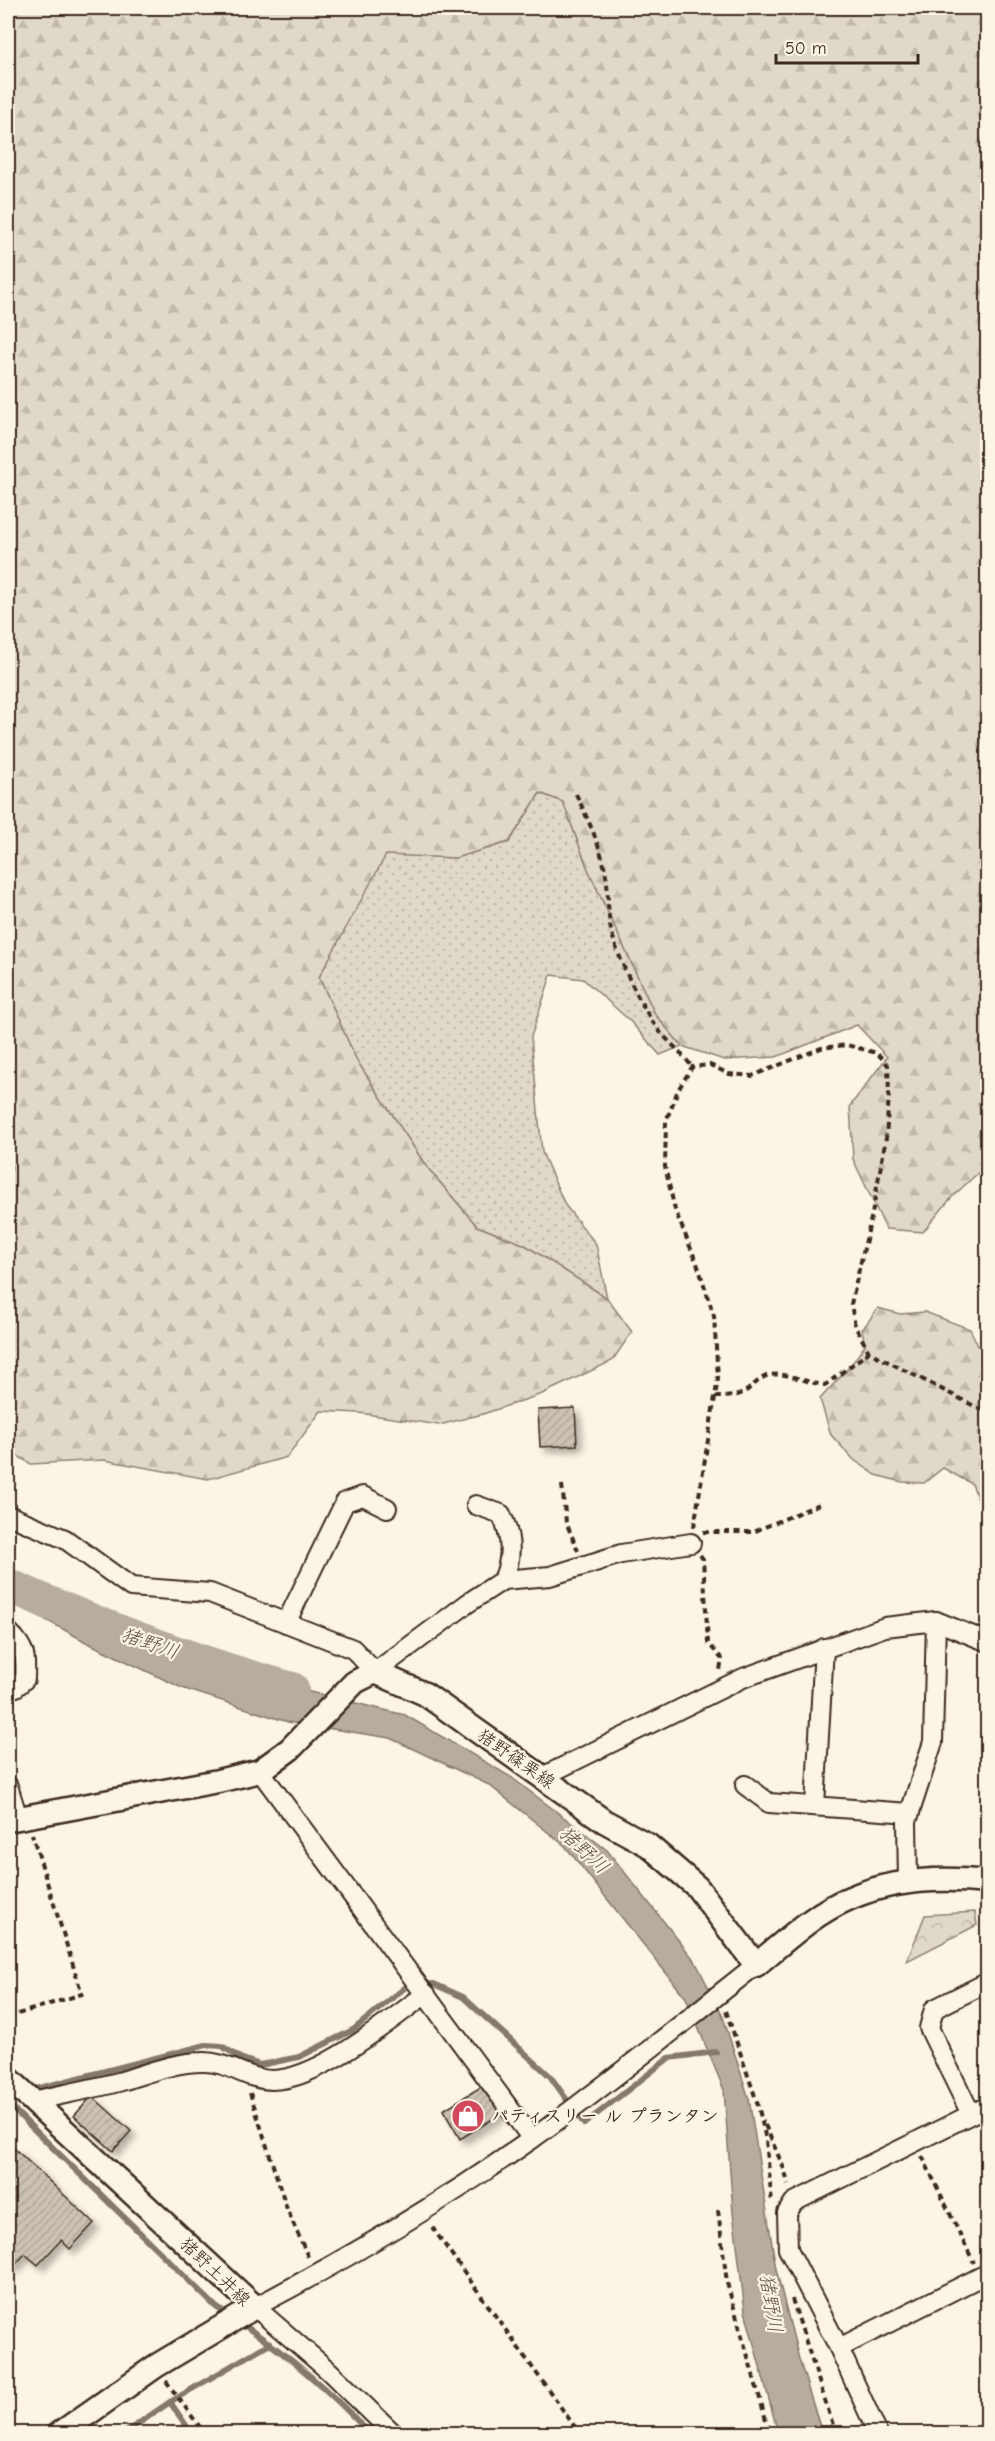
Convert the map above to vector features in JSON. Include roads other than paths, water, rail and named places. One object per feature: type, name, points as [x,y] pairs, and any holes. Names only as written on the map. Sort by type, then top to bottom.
[{"type":"main road","points":[[17,1818],[218,1781],[260,1770],[290,1749],[355,1682],[375,1672]]},
{"type":"main road","name":"猪野篠栗線","points":[[375,1672],[425,1694],[603,1821],[648,1845],[697,1887],[756,1965]]},
{"type":"main road","points":[[756,1965],[811,1920],[832,1907],[878,1888],[949,1878],[987,1882]]},
{"type":"main road","name":"猪野土井線","points":[[8,2078],[255,2307],[156,2366],[59,2433]]},
{"type":"street","points":[[286,1623],[345,1502],[363,1496],[387,1508]]},
{"type":"street","points":[[476,1505],[501,1514],[509,1530],[509,1566],[503,1580]]},
{"type":"street","points":[[8,1515],[65,1539],[131,1587],[210,1593],[353,1649],[375,1672],[503,1580],[550,1576],[621,1554],[692,1543]]},
{"type":"street","points":[[542,1777],[714,1691],[885,1627],[936,1621],[987,1642]]},
{"type":"street","points":[[908,1882],[907,1821],[933,1742],[936,1621]]},
{"type":"street","points":[[8,1689],[16,1687],[25,1679],[26,1659],[21,1644],[10,1634]]},
{"type":"street","points":[[815,1806],[824,1648]]},
{"type":"street","points":[[260,1770],[532,2139]]},
{"type":"street","points":[[744,1785],[769,1803],[910,1813]]},
{"type":"street","points":[[8,1786],[17,1818]]},
{"type":"street","points":[[394,2433],[255,2307],[318,2274],[532,2139],[677,2029],[756,1965]]},
{"type":"street","points":[[879,2433],[839,2348],[788,2249],[787,2213],[793,2203],[979,2110],[928,2028],[934,2009],[987,1982]]},
{"type":"street","points":[[33,2101],[119,2082],[172,2066],[203,2062],[221,2064],[254,2079],[288,2078],[336,2058],[426,1994]]},
{"type":"street","points":[[839,2348],[984,2275]]},
{"type":"water","points":[[8,1573],[89,1621],[252,1678],[405,1715],[511,1777],[607,1850],[695,1961],[722,2014],[749,2099],[776,2269],[799,2359],[822,2433],[778,2433],[745,2311],[733,2212],[724,2090],[686,1998],[565,1846],[489,1785],[390,1738],[288,1722],[182,1688],[88,1643],[8,1599]]},
{"type":"waterway","name":"猪野川","points":[[8,1585],[148,1642],[292,1689]]},
{"type":"waterway","points":[[28,2091],[206,2045],[222,2046],[240,2058],[260,2065],[299,2057],[353,2030],[407,1986],[434,1984],[463,1997],[550,2076],[584,2124],[669,2058],[716,2052]]},
{"type":"waterway","points":[[8,2104],[216,2307],[231,2317]]},
{"type":"waterway","points":[[239,2322],[308,2374],[370,2434]]},
{"type":"waterway","points":[[123,2434],[170,2402],[270,2343]]},
{"type":"waterway","points":[[170,2402],[192,2434]]},
{"type":"place","name":"パティスリー ル プランタン","points":[[468,2116]]}]
